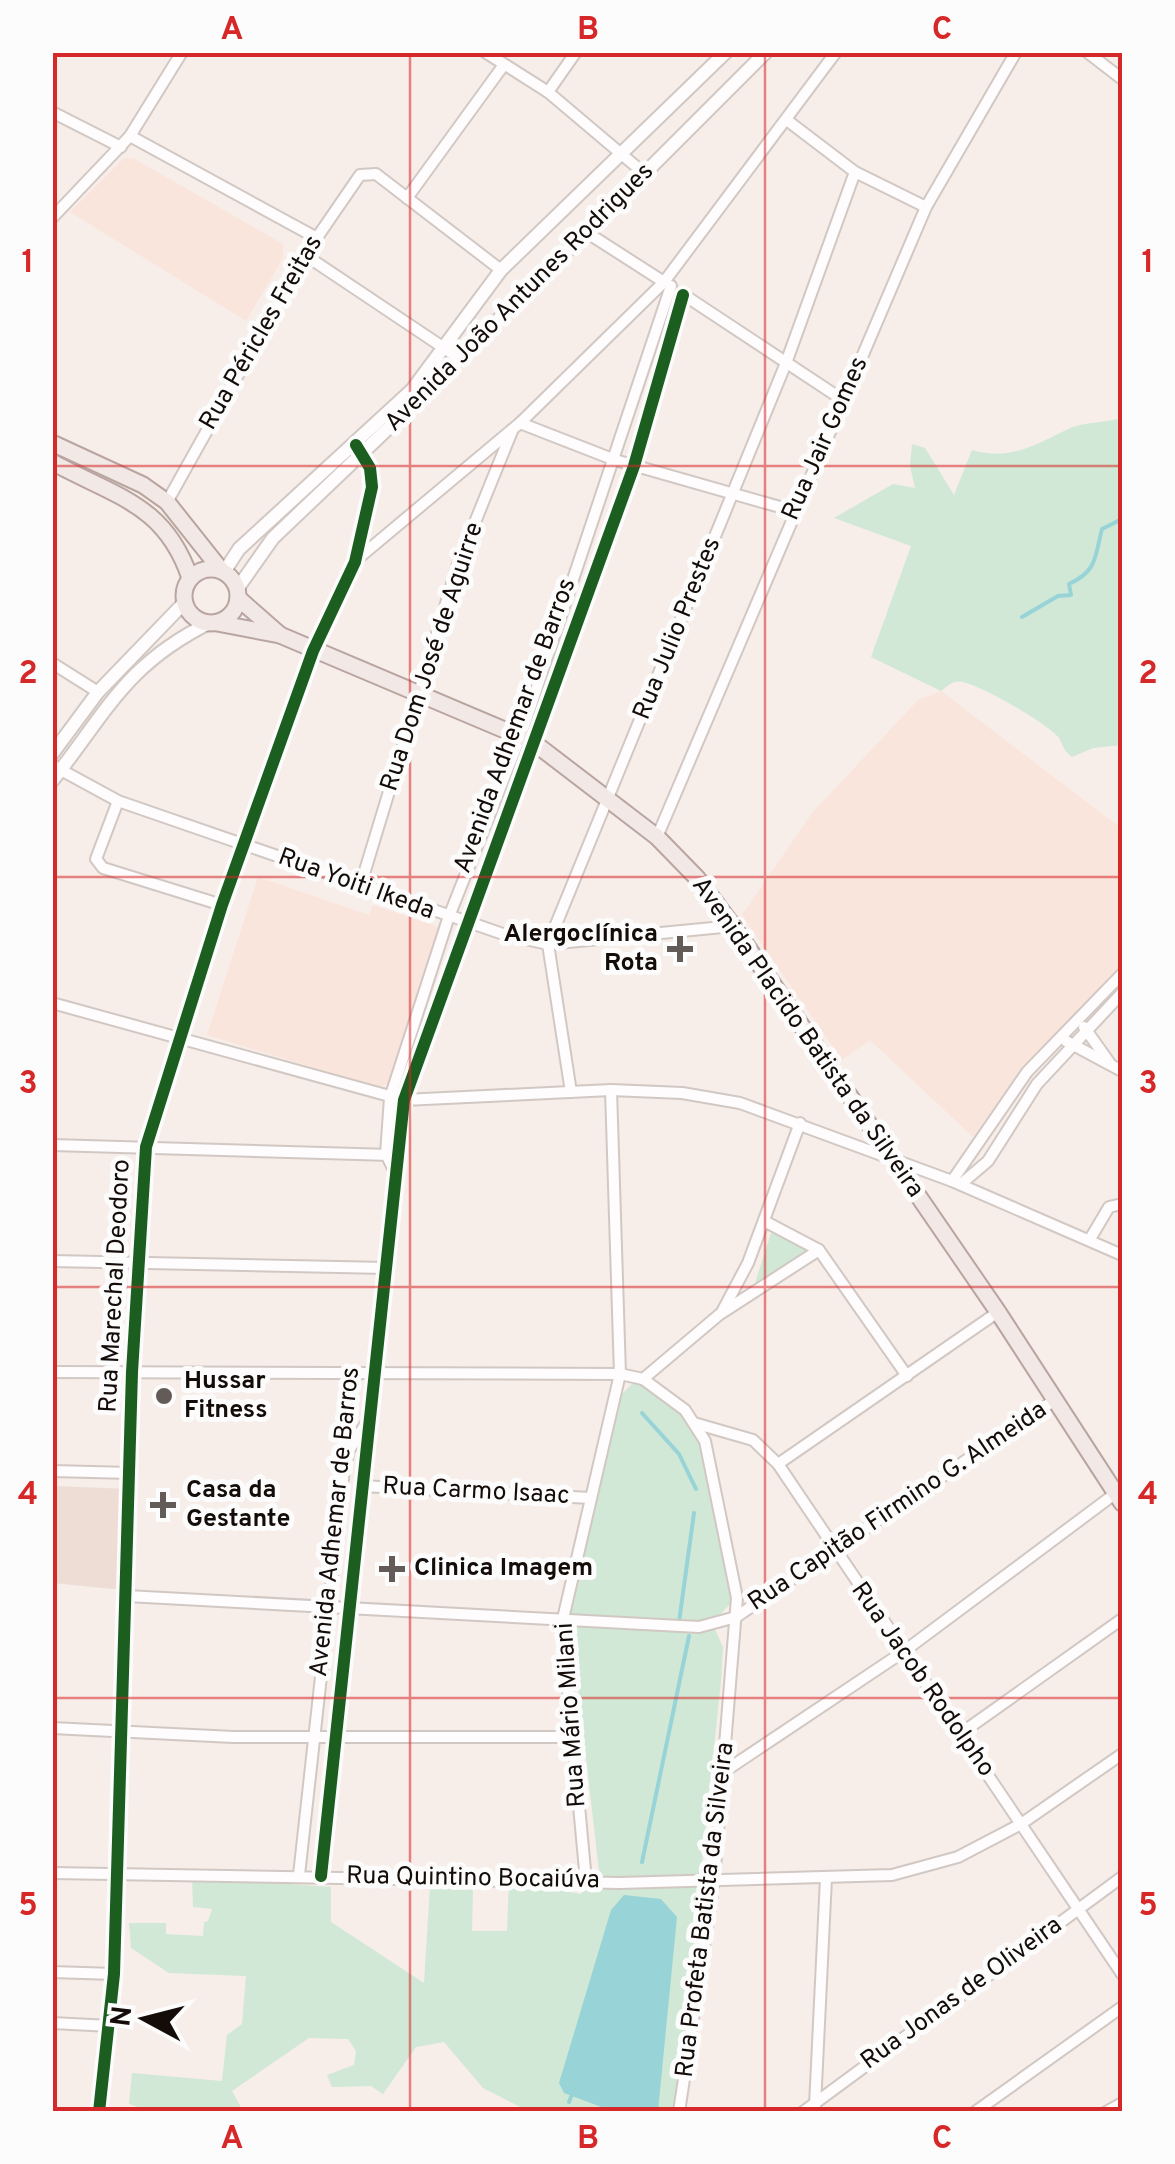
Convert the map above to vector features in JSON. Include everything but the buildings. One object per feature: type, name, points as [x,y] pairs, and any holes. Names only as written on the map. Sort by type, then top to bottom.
[{"type":"main road","points":[[52,442],[143,485],[167,502],[237,594],[232,614],[213,623],[193,617],[184,603],[190,578],[168,529],[130,502],[52,462]]},
{"type":"main road","points":[[190,578],[204,570],[222,571]]},
{"type":"main road","name":"Avenida Placido Batista da Silveira","points":[[237,594],[280,635]]},
{"type":"main road","name":"Avenida Placido Batista da Silveira","points":[[213,623],[280,635],[527,738],[611,798],[657,837],[697,878],[733,926],[998,1312],[1119,1498]]},
{"type":"street","points":[[485,52],[548,92],[644,174]]},
{"type":"street","points":[[548,92],[576,52]]},
{"type":"street","name":"Avenida João Antunes Rodrigues","points":[[453,353],[501,270],[726,52]]},
{"type":"street","name":"Avenida Adhemar de Barros","points":[[354,562],[516,426],[668,284],[836,52]]},
{"type":"street","name":"Rua Jair Gomes","points":[[657,837],[926,208],[1016,52]]},
{"type":"street","points":[[1088,52],[1122,79]]},
{"type":"street","name":"Avenida João Antunes Rodrigues","points":[[237,594],[273,538],[453,353],[586,232],[765,53]]},
{"type":"street","points":[[52,218],[130,136],[180,54]]},
{"type":"street","points":[[501,270],[407,198],[503,66]]},
{"type":"street","points":[[52,112],[121,147]]},
{"type":"street","points":[[788,121],[855,172],[926,208]]},
{"type":"street","points":[[130,136],[315,237]]},
{"type":"street","name":"Rua Péricles Freitas","points":[[167,502],[304,255],[360,175],[368,172],[407,198]]},
{"type":"street","name":"Rua Julio Prestes","points":[[548,944],[786,363],[855,172]]},
{"type":"street","points":[[586,232],[844,400]]},
{"type":"street","points":[[304,255],[453,353]]},
{"type":"street","name":"Avenida Adhemar de Barros","points":[[392,1155],[404,1100],[468,925],[668,284]]},
{"type":"street","name":"Avenida Adhemar de Barros","points":[[321,1876],[395,1173],[390,1098],[448,919],[588,592],[634,466],[683,294]]},
{"type":"street","points":[[516,426],[634,466],[794,511]]},
{"type":"street","name":"Rua Dom José de Aguirre","points":[[360,887],[458,564],[516,426]]},
{"type":"street","name":"Avenida João Antunes Rodrigues","points":[[222,571],[239,549],[360,450]]},
{"type":"street","name":"Rua Marechal Deodoro","points":[[99,2112],[114,1974],[132,1372],[146,1147],[222,906],[313,651],[354,562],[372,487],[360,450]]},
{"type":"street","points":[[572,585],[588,592]]},
{"type":"street","points":[[55,772],[126,671],[184,603]]},
{"type":"street","points":[[52,754],[98,692],[126,671],[213,623]]},
{"type":"street","points":[[52,663],[98,692]]},
{"type":"street","name":"Rua Yoiti Ikeda","points":[[55,772],[118,802],[246,844],[448,919],[548,944],[733,926]]},
{"type":"street","points":[[118,802],[98,847],[96,859],[103,868],[222,906]]},
{"type":"street","points":[[548,944],[571,1092]]},
{"type":"street","points":[[956,1182],[1028,1072],[1122,974]]},
{"type":"street","points":[[956,1182],[988,1161],[1037,1084],[1122,993]]},
{"type":"street","points":[[420,1002],[436,1008]]},
{"type":"street","points":[[52,1004],[390,1098],[611,1090],[682,1092],[740,1103],[956,1182],[1122,1254]]},
{"type":"street","points":[[1078,1018],[1109,1063]]},
{"type":"street","points":[[1060,1036],[1122,1071]]},
{"type":"street","name":"Rua Mário Milani","points":[[586,1881],[562,1623],[620,1374],[611,1090]]},
{"type":"street","points":[[720,1314],[738,1288],[800,1124]]},
{"type":"street","points":[[52,1145],[392,1155]]},
{"type":"street","points":[[1090,1239],[1109,1207],[1122,1204]]},
{"type":"street","points":[[764,1221],[819,1250],[907,1376]]},
{"type":"street","points":[[52,1372],[620,1374],[643,1378],[720,1314],[819,1250]]},
{"type":"street","points":[[52,1261],[386,1268]]},
{"type":"street","points":[[778,1464],[998,1312]]},
{"type":"street","name":"Rua Profeta Batista da Silveira","points":[[643,1378],[673,1399],[705,1441],[737,1598],[714,1880],[679,2112]]},
{"type":"street","name":"Rua Capitão Firmino G. Almeida","points":[[127,1596],[685,1629],[736,1617],[1056,1399]]},
{"type":"street","name":"Avenida Adhemar de Barros","points":[[299,1875],[344,1469],[349,1450],[369,1418]]},
{"type":"street","name":"Rua Jacob Rodolpho","points":[[694,1422],[753,1440],[778,1464],[1122,1974]]},
{"type":"street","points":[[52,1472],[131,1473]]},
{"type":"street","name":"Rua Carmo Isaac","points":[[362,1486],[591,1498]]},
{"type":"street","points":[[725,1771],[903,1652],[1119,1498]]},
{"type":"street","points":[[960,1734],[1122,1619]]},
{"type":"street","points":[[52,1728],[233,1737],[571,1737]]},
{"type":"street","name":"Rua Quintino Bocaiúva","points":[[52,1872],[586,1881],[826,1878],[930,1868],[1021,1824],[1122,1754]]},
{"type":"street","points":[[814,2107],[826,1878]]},
{"type":"street","name":"Rua Jonas de Oliveira","points":[[803,2112],[1122,1878]]},
{"type":"street","points":[[52,1972],[114,1974]]},
{"type":"street","points":[[975,2112],[1122,2007]]},
{"type":"street","points":[[52,2023],[111,2026]]},
{"type":"street","points":[[1106,2112],[1122,2103]]},
{"type":"shaded area","points":[[133,158],[283,244],[283,258],[246,321],[70,212],[123,159]]},
{"type":"shaded area","points":[[941,691],[1122,829],[1122,967],[1022,1067],[973,1137],[870,1040],[842,1060],[742,915],[812,813],[918,700]]},
{"type":"shaded area","points":[[258,877],[369,915],[373,905],[442,928],[388,1083],[379,1088],[207,1035]]},
{"type":"shaded area","points":[[53,1486],[129,1489],[124,1590],[53,1583]]},
{"type":"green space","points":[[1122,418],[1122,745],[1093,748],[1072,757],[1053,732],[985,690],[959,682],[941,691],[871,657],[911,546],[834,518],[893,484],[915,488],[910,466],[912,444],[925,448],[954,495],[972,450],[1010,452],[1074,427]]},
{"type":"green space","points":[[772,1230],[812,1249],[755,1283]]},
{"type":"green space","points":[[634,1382],[646,1385],[677,1409],[705,1441],[734,1600],[712,1623],[723,1647],[721,1681],[676,2111],[528,2111],[483,2088],[444,2042],[416,2047],[383,2094],[371,2086],[332,2087],[327,2075],[354,2065],[356,2051],[348,2039],[309,2038],[232,2091],[243,2111],[150,2111],[129,2104],[132,2073],[222,2081],[227,2035],[242,2024],[246,1976],[169,1973],[131,1948],[129,1923],[166,1923],[166,1934],[203,1936],[204,1922],[212,1909],[193,1907],[192,1877],[331,1887],[331,1922],[424,1983],[430,1887],[473,1889],[472,1931],[507,1931],[509,1881],[581,1894],[599,1871],[569,1609],[621,1395]]},
{"type":"water","points":[[624,1895],[661,1899],[677,1917],[658,2111],[612,2111],[564,2093],[559,2083],[611,1910]]},
{"type":"waterway","points":[[1022,617],[1058,596],[1071,595],[1069,584],[1090,568],[1102,529],[1122,519]]},
{"type":"waterway","points":[[642,1413],[679,1454],[696,1489]]},
{"type":"waterway","points":[[679,1622],[694,1513]]},
{"type":"waterway","points":[[642,1862],[689,1636]]},
{"type":"waterway","points":[[569,2102],[573,2092]]},
{"type":"cycle path","points":[[321,1876],[404,1100],[634,466],[683,295]]},
{"type":"cycle path","points":[[99,2112],[114,1974],[132,1372],[146,1147],[222,905],[313,651],[355,562],[372,487],[370,468],[356,445]]},
{"type":"place","name":"Alergoclínica Rota","points":[[680,949]]},
{"type":"place","name":"Hussar Fitness","points":[[164,1396]]},
{"type":"place","name":"Casa da Gestante","points":[[163,1505]]},
{"type":"place","name":"Clinica Imagem","points":[[392,1569]]}]
